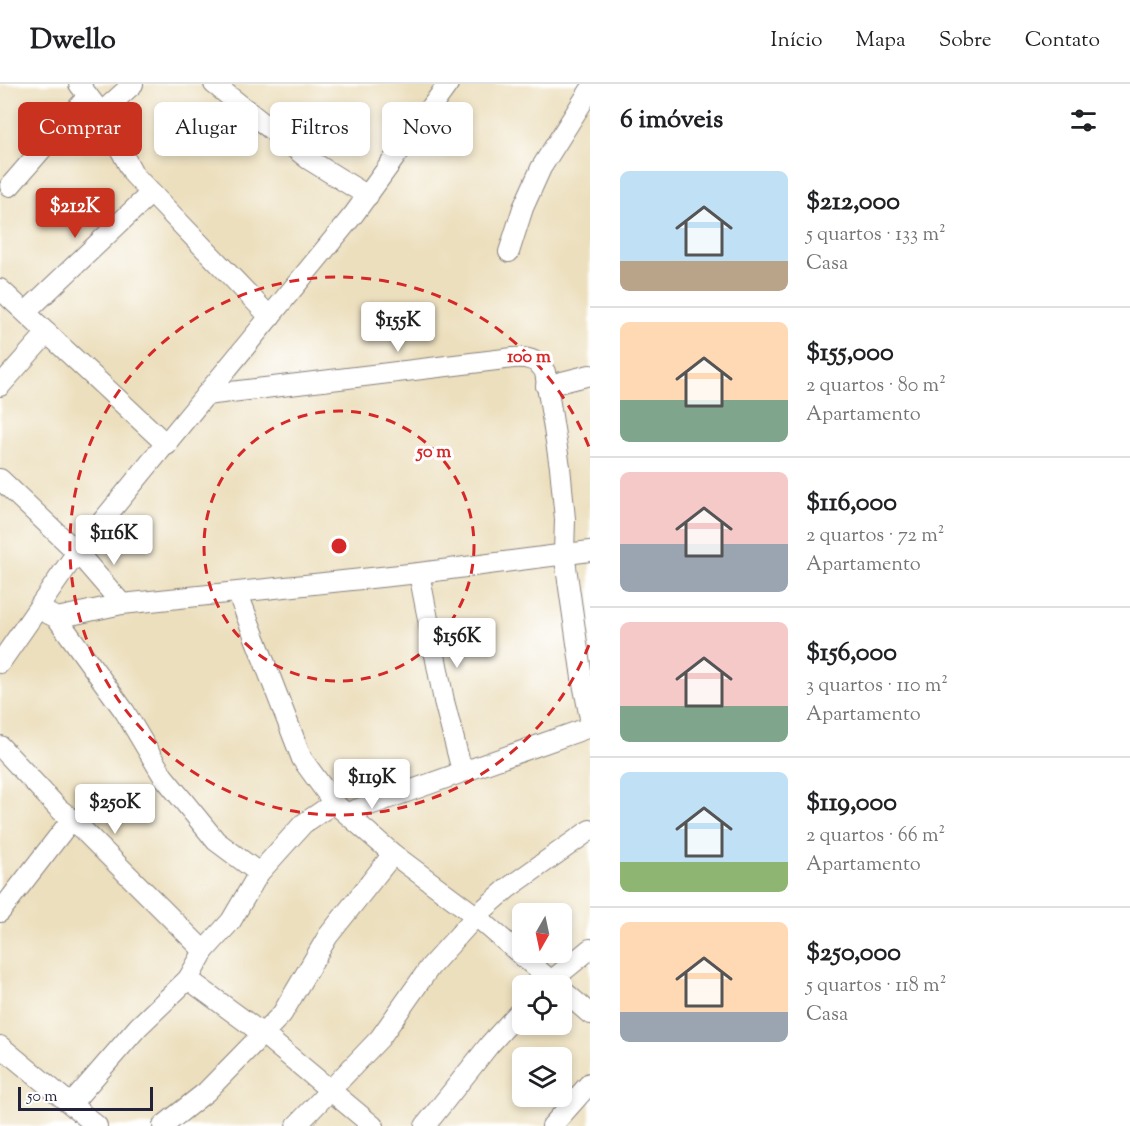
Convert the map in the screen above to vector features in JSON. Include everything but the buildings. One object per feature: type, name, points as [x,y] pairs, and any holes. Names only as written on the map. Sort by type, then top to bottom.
[{"type":"street","points":[[113,102],[133,84]]},
{"type":"street","points":[[0,663],[6,639],[39,609],[77,552],[167,445],[368,196],[445,85]]},
{"type":"street","points":[[222,87],[308,159],[368,196]]},
{"type":"street","points":[[10,186],[83,90],[92,102]]},
{"type":"street","points":[[509,252],[523,208],[541,168],[590,90]]},
{"type":"street","points":[[124,156],[134,175],[270,317]]},
{"type":"street","points":[[26,312],[151,193]]},
{"type":"street","points":[[0,289],[167,445]]},
{"type":"street","points":[[0,386],[47,333]]},
{"type":"street","points":[[206,395],[523,357],[543,367],[560,467],[565,519],[564,554],[590,718]]},
{"type":"street","points":[[546,386],[590,375]]},
{"type":"street","points":[[0,479],[77,552],[122,604]]},
{"type":"street","points":[[57,618],[122,604],[238,594],[590,551]]},
{"type":"street","points":[[420,573],[444,701],[462,771]]},
{"type":"street","points":[[238,594],[302,759],[340,808],[393,854],[476,916],[543,975]]},
{"type":"street","points":[[39,609],[57,618],[125,712],[164,776],[216,841],[259,873]]},
{"type":"street","points":[[72,1103],[138,1027],[188,979],[204,951],[231,921],[259,873],[303,824],[340,808],[462,771],[590,728]]},
{"type":"street","points":[[0,746],[59,809],[72,819],[204,951]]},
{"type":"street","points":[[0,912],[72,819]]},
{"type":"street","points":[[296,1126],[380,1038],[430,967],[476,916],[508,888],[590,830]]},
{"type":"street","points":[[163,1126],[207,1092],[282,1014],[328,936],[393,854]]},
{"type":"street","points":[[564,975],[590,949]]},
{"type":"street","points":[[188,979],[264,1035],[373,1126]]},
{"type":"street","points":[[572,1000],[590,1014]]},
{"type":"street","points":[[425,1126],[490,1044],[512,1021]]},
{"type":"street","points":[[0,1046],[72,1103],[97,1126]]},
{"type":"street","points":[[552,1126],[590,1083]]}]
